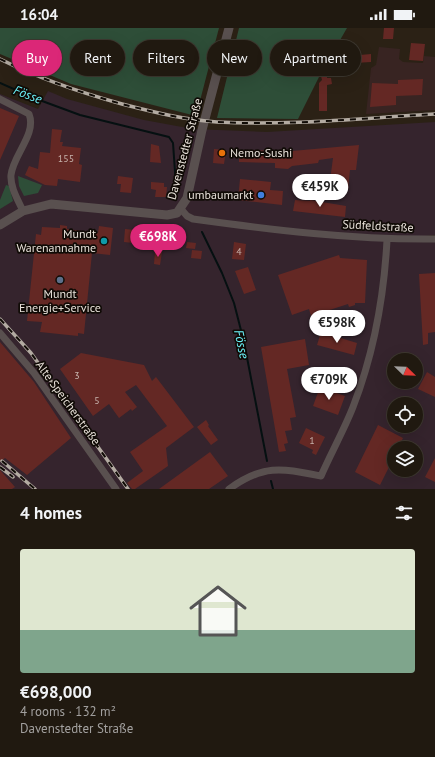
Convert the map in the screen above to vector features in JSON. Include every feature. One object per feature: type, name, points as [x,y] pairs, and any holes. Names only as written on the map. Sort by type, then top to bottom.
[{"type":"street","name":"Davenstedter Straße","points":[[0,225],[23,210],[52,204],[167,215],[173,215],[181,209],[187,198],[202,130],[229,28]]},
{"type":"street","points":[[0,99],[29,114],[31,120],[30,129],[11,176],[14,190],[23,210]]},
{"type":"street","name":"Südfeldstraße","points":[[181,209],[187,216],[193,218],[280,230],[387,240],[435,239]]},
{"type":"street","points":[[229,489],[253,474],[274,469],[298,471],[321,476],[350,414],[365,371],[380,310],[387,240]]},
{"type":"street","name":"Alte Speicherstraße","points":[[0,332],[34,373],[116,489]]},
{"type":"shaded area","points":[[379,47],[400,49],[399,59],[403,62],[423,63],[424,56],[435,57],[435,110],[366,114],[371,68],[376,65]]},
{"type":"shaded area","points":[[48,91],[67,99],[144,120],[193,129],[267,132],[435,122],[435,235],[405,238],[435,237],[435,489],[0,489],[0,94],[38,109]]},
{"type":"green space","points":[[0,28],[219,28],[216,40],[207,40],[207,74],[196,116],[71,84],[52,76],[62,76],[62,40],[12,40],[12,59],[0,54]]},
{"type":"green space","points":[[239,28],[347,28],[340,40],[270,40],[270,76],[320,76],[298,119],[217,118],[227,76],[262,76],[262,40],[236,40]]},
{"type":"green space","points":[[18,176],[42,185],[38,193],[24,196],[19,186]]},
{"type":"green space","points":[[6,185],[9,186],[13,201],[0,209],[0,200]]},
{"type":"building","points":[[384,28],[394,28],[393,39],[383,39]]},
{"type":"building","points":[[411,43],[425,44],[423,61],[409,60]]},
{"type":"building","points":[[371,54],[371,62],[361,63],[361,55]]},
{"type":"building","points":[[321,76],[327,76],[327,78],[331,78],[332,84],[327,85],[327,111],[319,111],[319,83],[322,80]]},
{"type":"building","points":[[423,79],[422,95],[396,96],[396,105],[370,107],[372,83],[398,84],[398,80]]},
{"type":"building","points":[[0,108],[19,116],[0,160]]},
{"type":"building","points":[[52,129],[62,130],[60,142],[63,142],[62,146],[81,148],[79,164],[82,165],[80,182],[58,179],[57,186],[45,185],[25,175],[29,166],[38,169],[40,152],[50,153]]},
{"type":"building","points":[[151,144],[159,146],[161,163],[150,162]]},
{"type":"building","points":[[359,145],[356,170],[350,170],[348,190],[329,188],[333,158],[319,160],[318,163],[292,166],[288,169],[275,168],[275,163],[239,162],[239,150],[292,151]]},
{"type":"building","points":[[214,149],[226,150],[224,164],[213,163]]},
{"type":"building","points":[[118,176],[133,178],[131,193],[120,192],[121,184],[117,184]]},
{"type":"building","name":"umbaumarkt","points":[[240,179],[271,182],[270,190],[283,191],[282,205],[238,200]]},
{"type":"building","points":[[151,182],[164,183],[164,187],[167,187],[166,197],[155,197],[156,190],[151,189]]},
{"type":"building","points":[[295,200],[310,200],[346,206],[345,217],[293,211]]},
{"type":"building","name":"Mundt Energie+Service","points":[[60,225],[67,226],[67,229],[98,233],[99,226],[113,228],[110,255],[92,253],[84,334],[78,333],[78,336],[40,332],[42,322],[27,321],[36,234],[41,235],[42,227],[60,228]]},
{"type":"building","points":[[125,229],[144,231],[142,244],[124,242]]},
{"type":"building","points":[[187,242],[196,243],[195,249],[186,248]]},
{"type":"building","points":[[234,242],[246,244],[244,260],[232,259]]},
{"type":"building","points":[[192,250],[202,251],[201,259],[191,258]]},
{"type":"building","points":[[155,252],[162,252],[160,265],[154,264]]},
{"type":"building","points":[[339,255],[340,258],[367,260],[365,303],[355,303],[355,305],[349,307],[348,304],[311,316],[309,309],[292,315],[278,275]]},
{"type":"building","points":[[248,267],[256,290],[244,294],[235,271]]},
{"type":"building","points":[[435,273],[435,332],[428,333],[428,344],[423,345],[419,274]]},
{"type":"building","points":[[321,332],[357,343],[354,355],[317,345]]},
{"type":"building","points":[[305,339],[309,365],[287,369],[296,417],[290,418],[292,430],[285,431],[288,443],[284,444],[286,451],[279,452],[261,347]]},
{"type":"building","points":[[0,342],[34,382],[71,438],[27,475],[5,458],[0,462]]},
{"type":"building","points":[[81,353],[144,365],[152,381],[156,377],[194,427],[166,448],[168,466],[135,489],[132,489],[127,483],[143,471],[130,452],[167,426],[136,385],[125,392],[137,407],[132,411],[131,409],[119,418],[109,404],[93,416],[60,369]]},
{"type":"building","points":[[427,372],[435,377],[435,397],[418,389],[423,389],[423,380]]},
{"type":"building","points":[[320,387],[345,396],[338,415],[313,406]]},
{"type":"building","points":[[206,420],[209,425],[208,426],[218,440],[211,445],[197,427]]},
{"type":"building","points":[[378,425],[387,430],[387,433],[393,433],[403,438],[402,441],[387,441],[387,471],[380,485],[355,472]]},
{"type":"building","points":[[306,428],[325,437],[316,455],[312,453],[313,450],[299,443]]},
{"type":"building","points":[[210,452],[228,476],[209,489],[159,489]]},
{"type":"building","points":[[435,458],[435,482],[425,477]]},
{"type":"building","points":[[0,470],[15,487],[12,489],[0,489]]},
{"type":"waterway","name":"Fösse","points":[[0,83],[34,98],[80,115],[169,137],[173,143],[176,186]]},
{"type":"waterway","name":"Fösse","points":[[202,232],[222,273],[234,303],[244,342],[267,461]]},
{"type":"waterway","name":"Fösse","points":[[271,481],[273,489]]},
{"type":"railway","points":[[0,59],[45,79],[90,95],[145,110],[193,119],[217,122],[272,123],[435,114]]},
{"type":"railway","points":[[0,319],[31,353],[128,489]]},
{"type":"railway","points":[[2,461],[35,489]]},
{"type":"railway","points":[[0,467],[13,477]]},
{"type":"place","name":"Nemo-Sushi","points":[[222,153]]},
{"type":"place","name":"umbaumarkt","points":[[261,195]]},
{"type":"place","name":"Mundt Warenannahme","points":[[104,241]]},
{"type":"place","name":"Mundt Energie+Service","points":[[60,280]]}]
